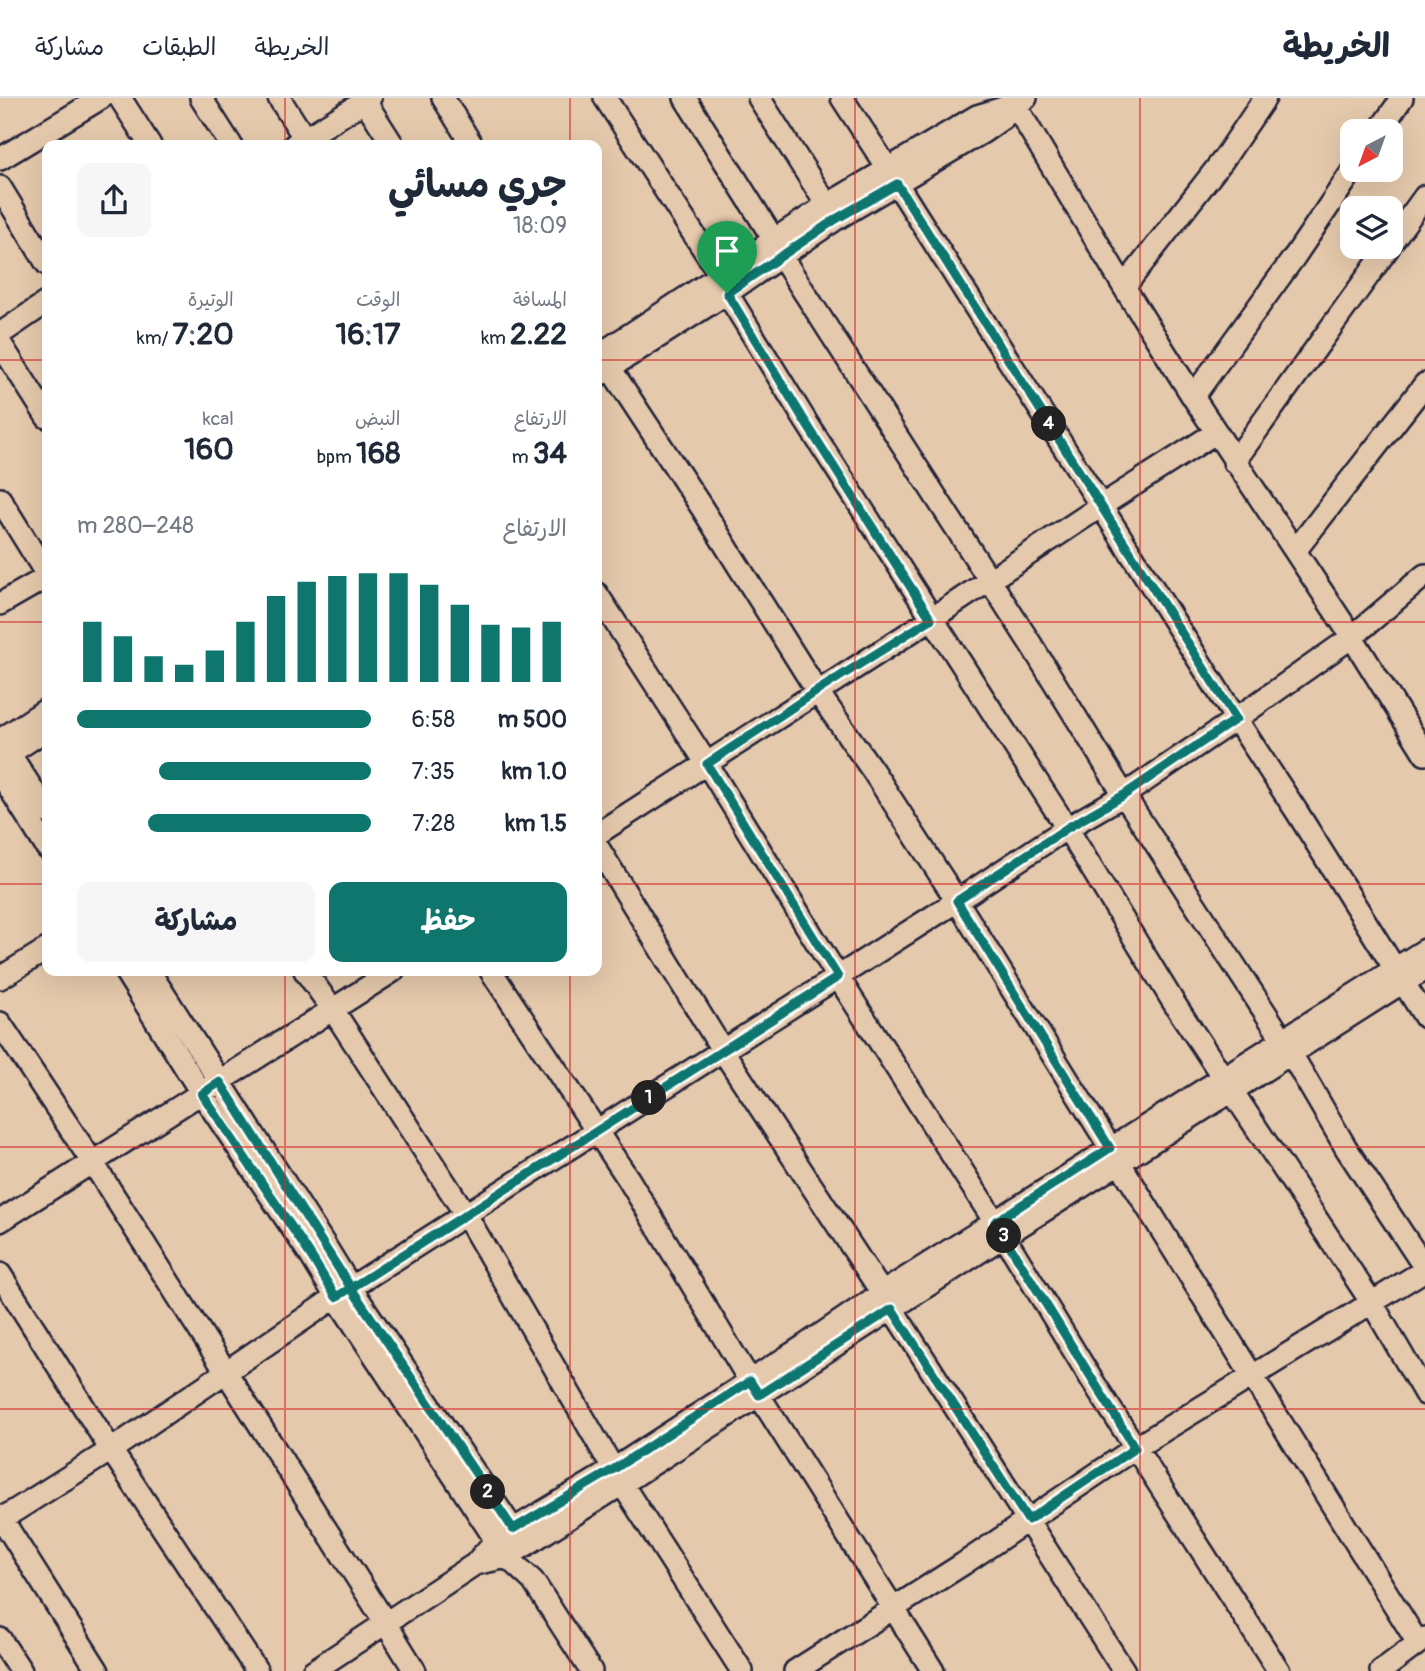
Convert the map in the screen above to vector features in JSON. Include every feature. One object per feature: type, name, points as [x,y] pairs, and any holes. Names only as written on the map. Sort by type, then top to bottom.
[{"type":"street","points":[[0,159],[101,98]]},
{"type":"street","points":[[120,98],[147,140]]},
{"type":"street","points":[[201,98],[228,140]]},
{"type":"street","points":[[279,98],[301,140]]},
{"type":"street","points":[[443,98],[469,140]]},
{"type":"street","points":[[605,98],[724,284],[804,420],[1067,828],[1172,1000],[1372,1303],[1425,1394]]},
{"type":"street","points":[[685,98],[777,248],[1425,1269],[1135,1448],[795,1671]]},
{"type":"street","points":[[759,98],[827,205]]},
{"type":"street","points":[[842,98],[1304,822],[1425,1017]]},
{"type":"street","points":[[1124,287],[1223,160],[1265,98]]},
{"type":"street","points":[[1387,119],[1402,98]]},
{"type":"street","points":[[307,140],[366,99],[390,140]]},
{"type":"street","points":[[602,359],[679,313],[777,248],[827,205],[983,132],[1003,118],[1018,100],[1124,287],[1193,397],[1422,744]]},
{"type":"street","points":[[777,248],[836,219],[892,176]]},
{"type":"street","points":[[1193,397],[1345,182]]},
{"type":"street","points":[[0,187],[42,256]]},
{"type":"street","points":[[1403,227],[1425,196]]},
{"type":"street","points":[[1234,462],[1380,259]]},
{"type":"street","points":[[0,334],[42,305]]},
{"type":"street","points":[[0,344],[42,409]]},
{"type":"street","points":[[602,363],[702,508],[817,691],[873,771],[957,901],[1114,1156],[1422,1641],[1381,1671]]},
{"type":"street","points":[[1295,551],[1425,384]]},
{"type":"street","points":[[602,831],[1216,433]]},
{"type":"street","points":[[0,499],[42,568]]},
{"type":"street","points":[[0,604],[42,579]]},
{"type":"street","points":[[98,1671],[1,1519],[111,1450],[343,1293],[1067,828],[1124,795],[1421,588]]},
{"type":"street","points":[[602,602],[707,764],[1135,1448],[1279,1671]]},
{"type":"street","points":[[2,747],[42,713]]},
{"type":"street","points":[[2,747],[42,731]]},
{"type":"street","points":[[2,747],[42,805]]},
{"type":"street","points":[[0,773],[42,840]]},
{"type":"street","points":[[602,854],[723,1051],[1124,1671]]},
{"type":"street","points":[[313,1671],[475,1564],[618,1477],[999,1229],[1399,975],[1425,950]]},
{"type":"street","points":[[0,978],[42,952]]},
{"type":"street","points":[[1399,975],[1425,970]]},
{"type":"street","points":[[129,976],[211,1088]]},
{"type":"street","points":[[152,976],[211,1088],[311,1256],[343,1293],[510,1543],[591,1671]]},
{"type":"street","points":[[309,976],[466,1215],[618,1477],[742,1671]]},
{"type":"street","points":[[0,1221],[385,976]]},
{"type":"street","points":[[494,976],[629,1180],[754,1388],[933,1671]]},
{"type":"street","points":[[0,1023],[93,1163],[415,1671]]},
{"type":"street","points":[[0,1274],[111,1450],[257,1671]]},
{"type":"street","points":[[0,1639],[20,1671]]},
{"type":"route","points":[[727,293],[836,219],[897,184],[1236,719],[1124,795],[1067,828],[957,901],[1110,1148],[995,1222],[1135,1448],[1028,1520],[892,1309],[759,1395],[750,1381],[614,1469],[513,1529],[351,1288],[220,1082],[202,1094],[336,1297],[351,1288],[466,1215],[838,977],[707,764],[931,619],[727,293]]}]
